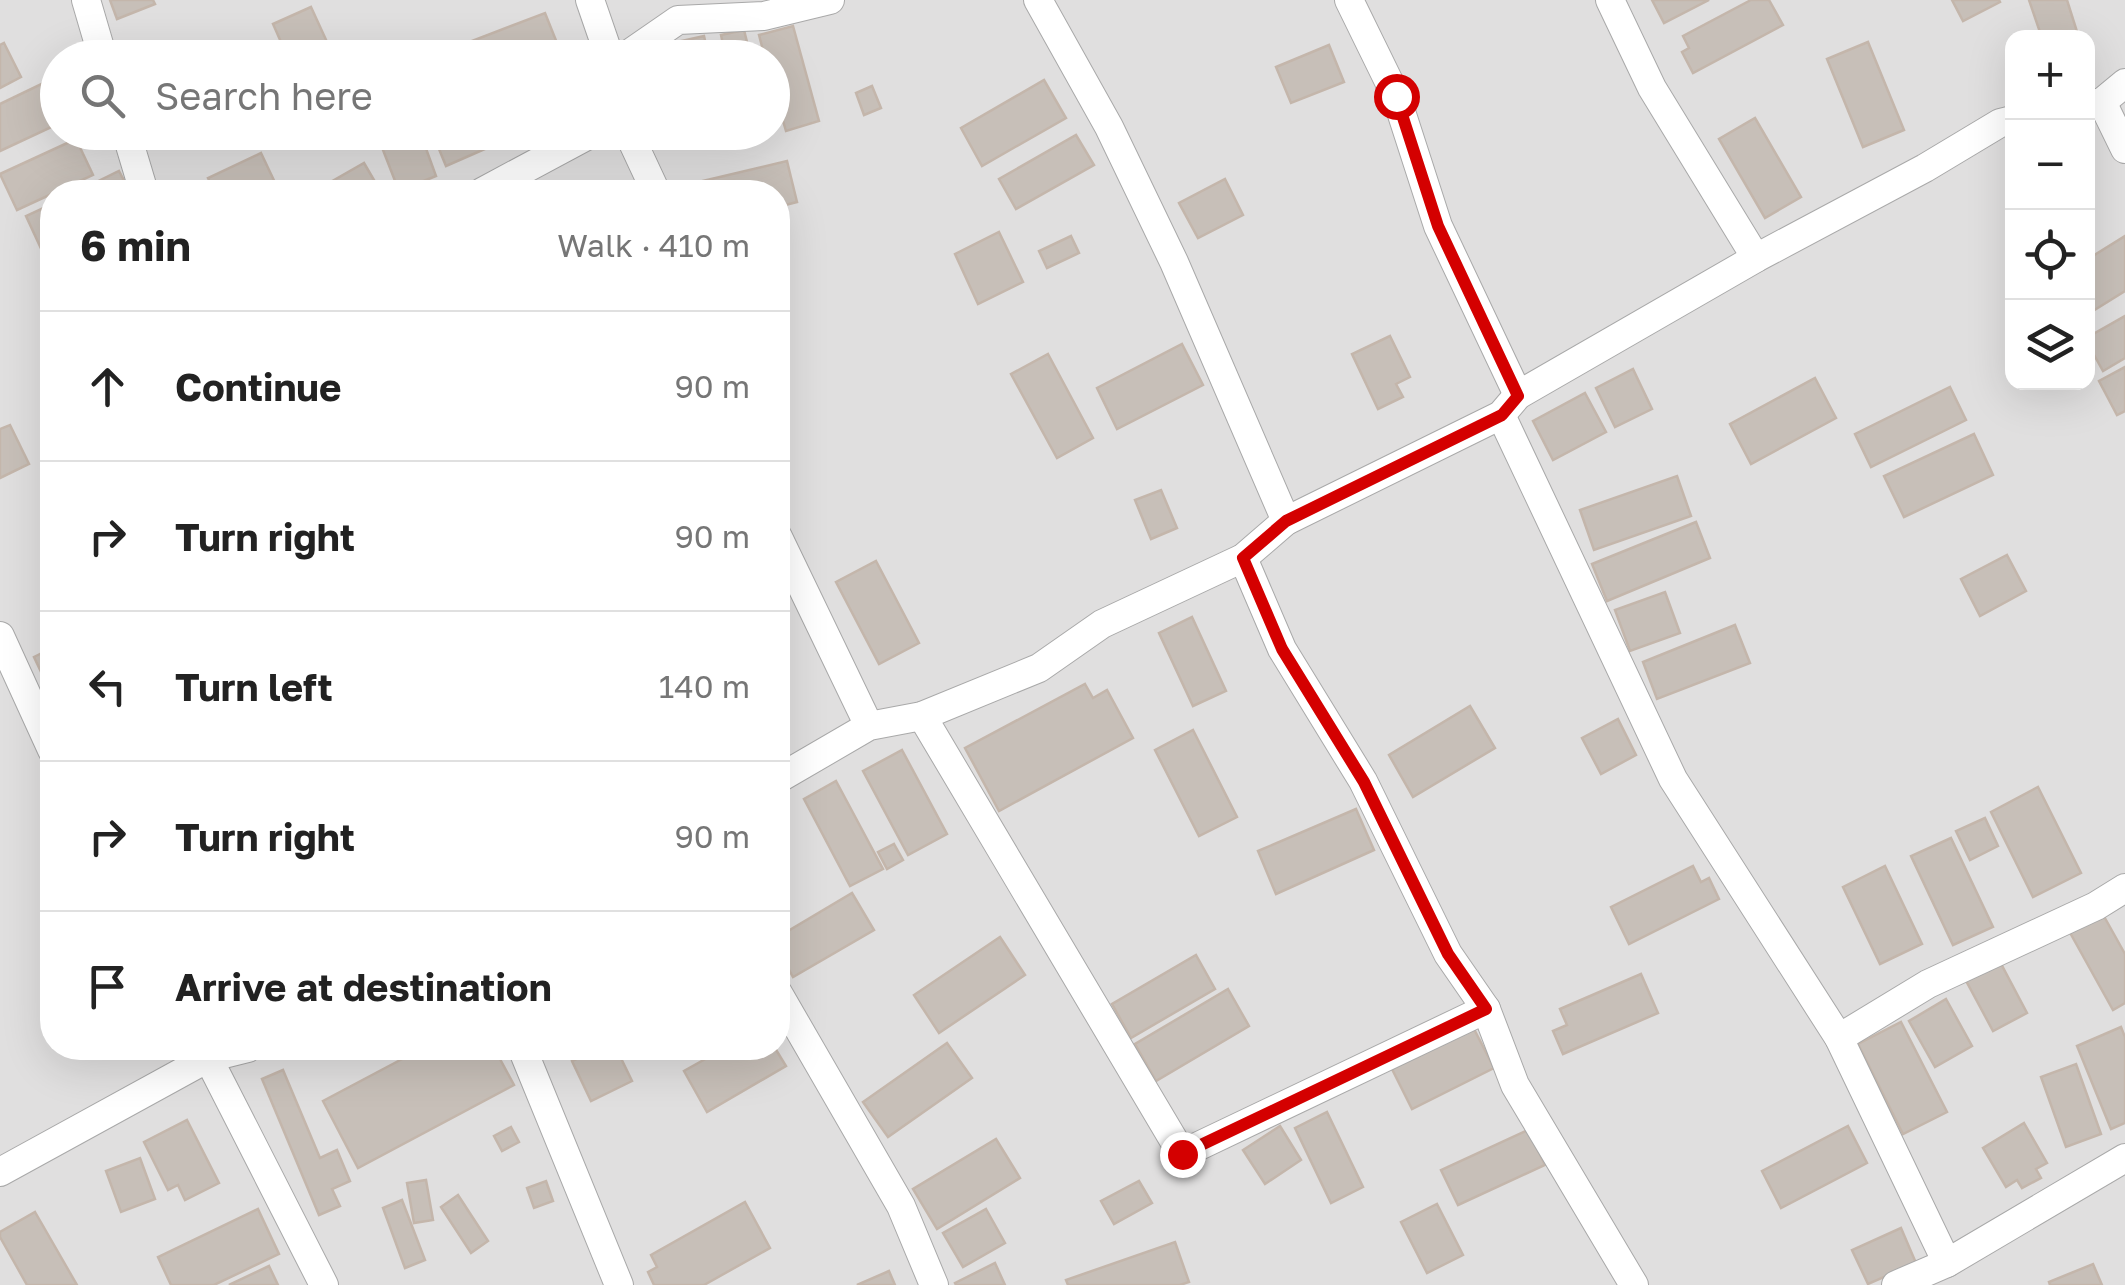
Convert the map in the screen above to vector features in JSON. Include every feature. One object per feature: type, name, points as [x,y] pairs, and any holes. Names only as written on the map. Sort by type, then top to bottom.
[{"type":"street","points":[[86,0],[98,40]]},
{"type":"street","points":[[590,0],[604,40]]},
{"type":"street","points":[[649,40],[678,20],[764,16],[830,0]]},
{"type":"street","points":[[1038,0],[1109,127],[1174,262],[1286,521]]},
{"type":"street","points":[[1349,0],[1396,96],[1438,226],[1510,405],[1673,779],[1840,1038],[1947,1263]]},
{"type":"street","points":[[1610,0],[1652,88],[1756,258]]},
{"type":"street","points":[[2125,83],[2095,103],[2125,149]]},
{"type":"street","points":[[790,773],[869,726],[922,716],[1039,668],[1102,624],[1243,558],[1286,521],[1510,405],[1756,258],[2005,122]]},
{"type":"street","points":[[131,150],[140,180]]},
{"type":"street","points":[[504,180],[560,150]]},
{"type":"street","points":[[636,150],[650,180]]},
{"type":"street","points":[[1243,558],[1282,649],[1364,782],[1448,954],[1486,1009],[1515,1085],[1634,1285]]},
{"type":"street","points":[[790,562],[869,726]]},
{"type":"street","points":[[0,636],[40,724]]},
{"type":"street","points":[[922,716],[1182,1154],[1486,1009]]},
{"type":"street","points":[[1840,1038],[1928,984],[2096,906],[2125,888]]},
{"type":"street","points":[[790,1014],[901,1206],[934,1285]]},
{"type":"street","points":[[0,1172],[193,1060]]},
{"type":"street","points":[[209,1060],[324,1285]]},
{"type":"street","points":[[527,1060],[619,1285]]},
{"type":"street","points":[[1896,1285],[1947,1263],[2125,1158]]},
{"type":"shaded area","points":[[0,0],[2125,0],[2125,1285],[0,1285]]},
{"type":"building","points":[[110,0],[153,0],[155,4],[117,19]]},
{"type":"building","points":[[1652,0],[1709,0],[1664,23]]},
{"type":"building","points":[[1751,0],[1769,0],[1783,25],[1693,73],[1682,52],[1689,48],[1683,36]]},
{"type":"building","points":[[1952,0],[1999,0],[2000,2],[1963,21]]},
{"type":"building","points":[[2029,0],[2067,0],[2076,30],[2039,30]]},
{"type":"building","points":[[311,7],[326,40],[280,40],[273,24]]},
{"type":"building","points":[[545,13],[556,40],[475,40]]},
{"type":"building","points":[[793,26],[819,121],[790,130],[790,40],[760,40],[759,35]]},
{"type":"building","points":[[744,30],[746,40],[722,40],[721,35]]},
{"type":"building","points":[[1868,42],[1904,130],[1863,147],[1827,59]]},
{"type":"building","points":[[4,43],[21,77],[0,88],[0,45]]},
{"type":"building","points":[[1329,45],[1344,82],[1291,103],[1276,67]]},
{"type":"building","points":[[1044,80],[1066,118],[982,166],[961,128]]},
{"type":"building","points":[[40,85],[40,132],[0,151],[0,104]]},
{"type":"building","points":[[872,86],[881,108],[864,115],[856,93]]},
{"type":"building","points":[[1755,118],[1801,197],[1765,218],[1719,139]]},
{"type":"building","points":[[1076,135],[1094,165],[1016,209],[999,179]]},
{"type":"building","points":[[52,150],[81,150],[93,175],[82,180],[40,180],[40,199],[17,210],[0,174]]},
{"type":"building","points":[[383,150],[427,150],[436,176],[426,180],[395,180]]},
{"type":"building","points":[[439,150],[482,150],[446,166]]},
{"type":"building","points":[[261,153],[274,180],[209,180]]},
{"type":"building","points":[[787,161],[797,202],[790,204],[790,180],[707,180]]},
{"type":"building","points":[[364,163],[374,180],[334,180]]},
{"type":"building","points":[[119,171],[124,180],[101,180]]},
{"type":"building","points":[[1225,179],[1243,215],[1198,238],[1179,203]]},
{"type":"building","points":[[40,210],[40,246],[26,216]]},
{"type":"building","points":[[999,232],[1023,282],[978,304],[955,254]]},
{"type":"building","points":[[1071,236],[1079,253],[1047,268],[1039,251]]},
{"type":"building","points":[[2125,236],[2125,291],[2095,310],[2095,300],[2095,255]]},
{"type":"building","points":[[2125,316],[2125,358],[2103,371],[2095,357],[2095,333]]},
{"type":"building","points":[[1390,336],[1410,377],[1396,384],[1403,397],[1378,409],[1352,354]]},
{"type":"building","points":[[1182,344],[1203,385],[1117,429],[1097,388]]},
{"type":"building","points":[[1048,354],[1093,438],[1057,458],[1011,374]]},
{"type":"building","points":[[2125,367],[2125,411],[2117,415],[2099,381]]},
{"type":"building","points":[[1633,369],[1652,409],[1615,427],[1596,388]]},
{"type":"building","points":[[1815,378],[1836,418],[1751,464],[1730,424]]},
{"type":"building","points":[[1950,387],[1966,420],[1871,467],[1855,434]]},
{"type":"building","points":[[1585,393],[1606,432],[1553,460],[1533,421]]},
{"type":"building","points":[[10,425],[29,464],[0,478],[0,429]]},
{"type":"building","points":[[1974,434],[1993,475],[1904,517],[1884,476]]},
{"type":"building","points":[[1677,476],[1691,516],[1594,550],[1580,510]]},
{"type":"building","points":[[1161,490],[1177,528],[1151,539],[1135,500]]},
{"type":"building","points":[[1696,522],[1710,558],[1607,601],[1592,564]]},
{"type":"building","points":[[2007,555],[2026,591],[1980,616],[1961,579]]},
{"type":"building","points":[[876,561],[919,643],[879,664],[836,582]]},
{"type":"building","points":[[1665,592],[1680,633],[1630,651],[1615,610]]},
{"type":"building","points":[[1192,617],[1226,691],[1193,706],[1159,633]]},
{"type":"building","points":[[1735,625],[1750,663],[1657,699],[1643,662]]},
{"type":"building","points":[[1085,684],[1093,698],[1107,690],[1133,738],[999,811],[965,748]]},
{"type":"building","points":[[1470,706],[1495,748],[1413,797],[1389,755]]},
{"type":"building","points":[[1618,719],[1636,755],[1601,774],[1582,738]]},
{"type":"building","points":[[1193,730],[1237,817],[1199,836],[1155,750]]},
{"type":"building","points":[[902,750],[947,834],[908,855],[863,771]]},
{"type":"building","points":[[836,781],[883,869],[850,886],[804,799]]},
{"type":"building","points":[[2038,787],[2081,873],[2033,897],[1991,812]]},
{"type":"building","points":[[1356,809],[1374,850],[1276,894],[1258,851]]},
{"type":"building","points":[[1985,818],[1998,846],[1970,860],[1956,831]]},
{"type":"building","points":[[1951,838],[1993,927],[1953,945],[1911,856]]},
{"type":"building","points":[[894,844],[903,860],[887,869],[878,852]]},
{"type":"building","points":[[1693,866],[1701,882],[1709,878],[1719,899],[1629,944],[1611,907]]},
{"type":"building","points":[[1885,866],[1922,944],[1880,964],[1843,887]]},
{"type":"building","points":[[852,893],[874,930],[793,977],[790,930]]},
{"type":"building","points":[[2101,911],[2125,954],[2125,1003],[2113,1010],[2068,929]]},
{"type":"building","points":[[1000,937],[1025,975],[939,1033],[914,995]]},
{"type":"building","points":[[1196,955],[1215,989],[1131,1038],[1112,1004]]},
{"type":"building","points":[[1998,958],[2027,1013],[1993,1031],[1964,977]]},
{"type":"building","points":[[1641,974],[1658,1013],[1563,1054],[1553,1031],[1567,1025],[1560,1009]]},
{"type":"building","points":[[1228,989],[1249,1026],[1156,1081],[1135,1044]]},
{"type":"building","points":[[1946,999],[1972,1046],[1935,1067],[1909,1021]]},
{"type":"building","points":[[1901,1022],[1947,1112],[1903,1134],[1858,1044]]},
{"type":"building","points":[[2121,1027],[2125,1037],[2125,1123],[2111,1129],[2077,1046]]},
{"type":"building","points":[[1474,1029],[1494,1068],[1412,1109],[1392,1069]]},
{"type":"building","points":[[947,1043],[972,1078],[888,1137],[863,1102]]},
{"type":"building","points":[[400,1060],[500,1060],[514,1085],[358,1168],[323,1101]]},
{"type":"building","points":[[622,1060],[632,1081],[591,1101],[572,1061]]},
{"type":"building","points":[[704,1060],[782,1060],[786,1066],[707,1112],[684,1071]]},
{"type":"building","points":[[2076,1064],[2101,1134],[2066,1147],[2041,1077]]},
{"type":"building","points":[[283,1070],[320,1158],[337,1150],[350,1181],[332,1189],[340,1206],[319,1215],[262,1079]]},
{"type":"building","points":[[1327,1112],[1363,1187],[1331,1203],[1295,1128]]},
{"type":"building","points":[[187,1120],[219,1183],[185,1200],[178,1185],[168,1190],[144,1142]]},
{"type":"building","points":[[2024,1123],[2047,1163],[2036,1169],[2041,1178],[2022,1188],[2017,1180],[2006,1187],[1983,1148]]},
{"type":"building","points":[[1280,1126],[1301,1160],[1265,1184],[1243,1150]]},
{"type":"building","points":[[1848,1126],[1867,1163],[1781,1208],[1762,1171]]},
{"type":"building","points":[[511,1127],[519,1142],[502,1151],[494,1136]]},
{"type":"building","points":[[1528,1130],[1545,1165],[1458,1205],[1441,1170]]},
{"type":"building","points":[[996,1139],[1020,1178],[937,1229],[913,1189]]},
{"type":"building","points":[[140,1158],[155,1199],[121,1212],[106,1171]]},
{"type":"building","points":[[426,1180],[433,1220],[414,1223],[407,1183]]},
{"type":"building","points":[[546,1181],[553,1201],[534,1208],[527,1188]]},
{"type":"building","points":[[1139,1181],[1152,1203],[1114,1224],[1101,1201]]},
{"type":"building","points":[[458,1195],[488,1241],[471,1253],[441,1207]]},
{"type":"building","points":[[402,1200],[425,1260],[405,1268],[383,1208]]},
{"type":"building","points":[[745,1202],[770,1248],[704,1285],[654,1285],[648,1272],[657,1267],[651,1255]]},
{"type":"building","points":[[1437,1204],[1463,1255],[1427,1273],[1401,1222]]},
{"type":"building","points":[[258,1209],[279,1254],[214,1285],[171,1285],[158,1257]]},
{"type":"building","points":[[986,1209],[1005,1243],[963,1267],[943,1233]]},
{"type":"building","points":[[35,1212],[77,1285],[27,1285],[0,1232]]},
{"type":"building","points":[[1901,1228],[1916,1263],[1868,1284],[1852,1250]]},
{"type":"building","points":[[1175,1242],[1189,1282],[1068,1285],[1066,1280]]},
{"type":"building","points":[[995,1263],[1005,1285],[956,1285],[955,1283]]},
{"type":"building","points":[[2093,1264],[2102,1285],[2050,1285],[2049,1282]]},
{"type":"building","points":[[269,1266],[278,1285],[229,1285]]},
{"type":"building","points":[[889,1271],[895,1285],[857,1285]]},
{"type":"route","points":[[1182,1154],[1486,1009],[1448,954],[1364,782],[1282,649],[1243,558],[1286,521],[1502,415],[1518,396],[1438,226],[1396,96]]}]
